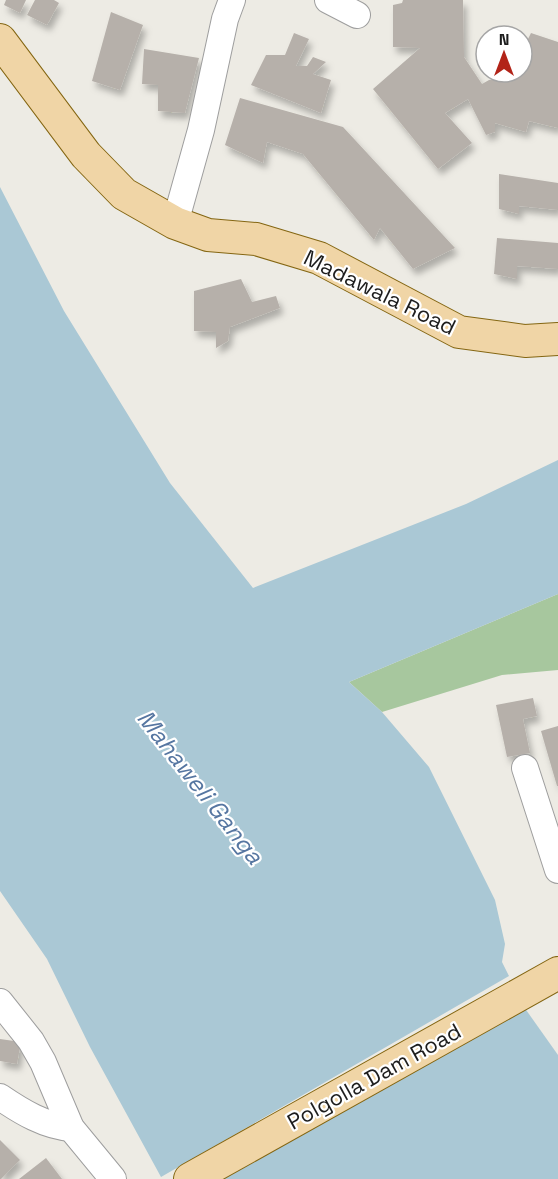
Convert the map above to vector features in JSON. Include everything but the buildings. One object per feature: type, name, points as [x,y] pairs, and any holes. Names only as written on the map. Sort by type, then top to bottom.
[{"type":"main road","name":"Madawala Road","points":[[0,39],[86,155],[124,194],[175,223],[208,235],[255,239],[319,258],[459,332],[525,341],[558,339]]},
{"type":"main road","name":"Polgolla Dam Road","points":[[190,1179],[558,973]]},
{"type":"street","points":[[175,223],[201,130],[225,19],[232,0]]},
{"type":"street","points":[[328,0],[357,15]]},
{"type":"street","points":[[525,768],[558,870]]},
{"type":"street","points":[[0,1002],[31,1041],[43,1062],[71,1128],[113,1179]]},
{"type":"street","points":[[0,1097],[35,1118],[56,1127],[71,1128]]},
{"type":"green space","points":[[558,594],[558,670],[502,675],[382,712],[349,682]]},
{"type":"water","name":"Mahaweli Ganga","points":[[0,187],[64,311],[170,483],[253,588],[466,504],[558,460],[558,594],[349,682],[382,712],[429,767],[495,900],[505,944],[502,962],[509,976],[161,1177],[90,1047],[47,959],[0,891]]},
{"type":"water","points":[[524,1007],[558,1055],[558,1179],[219,1179]]}]
